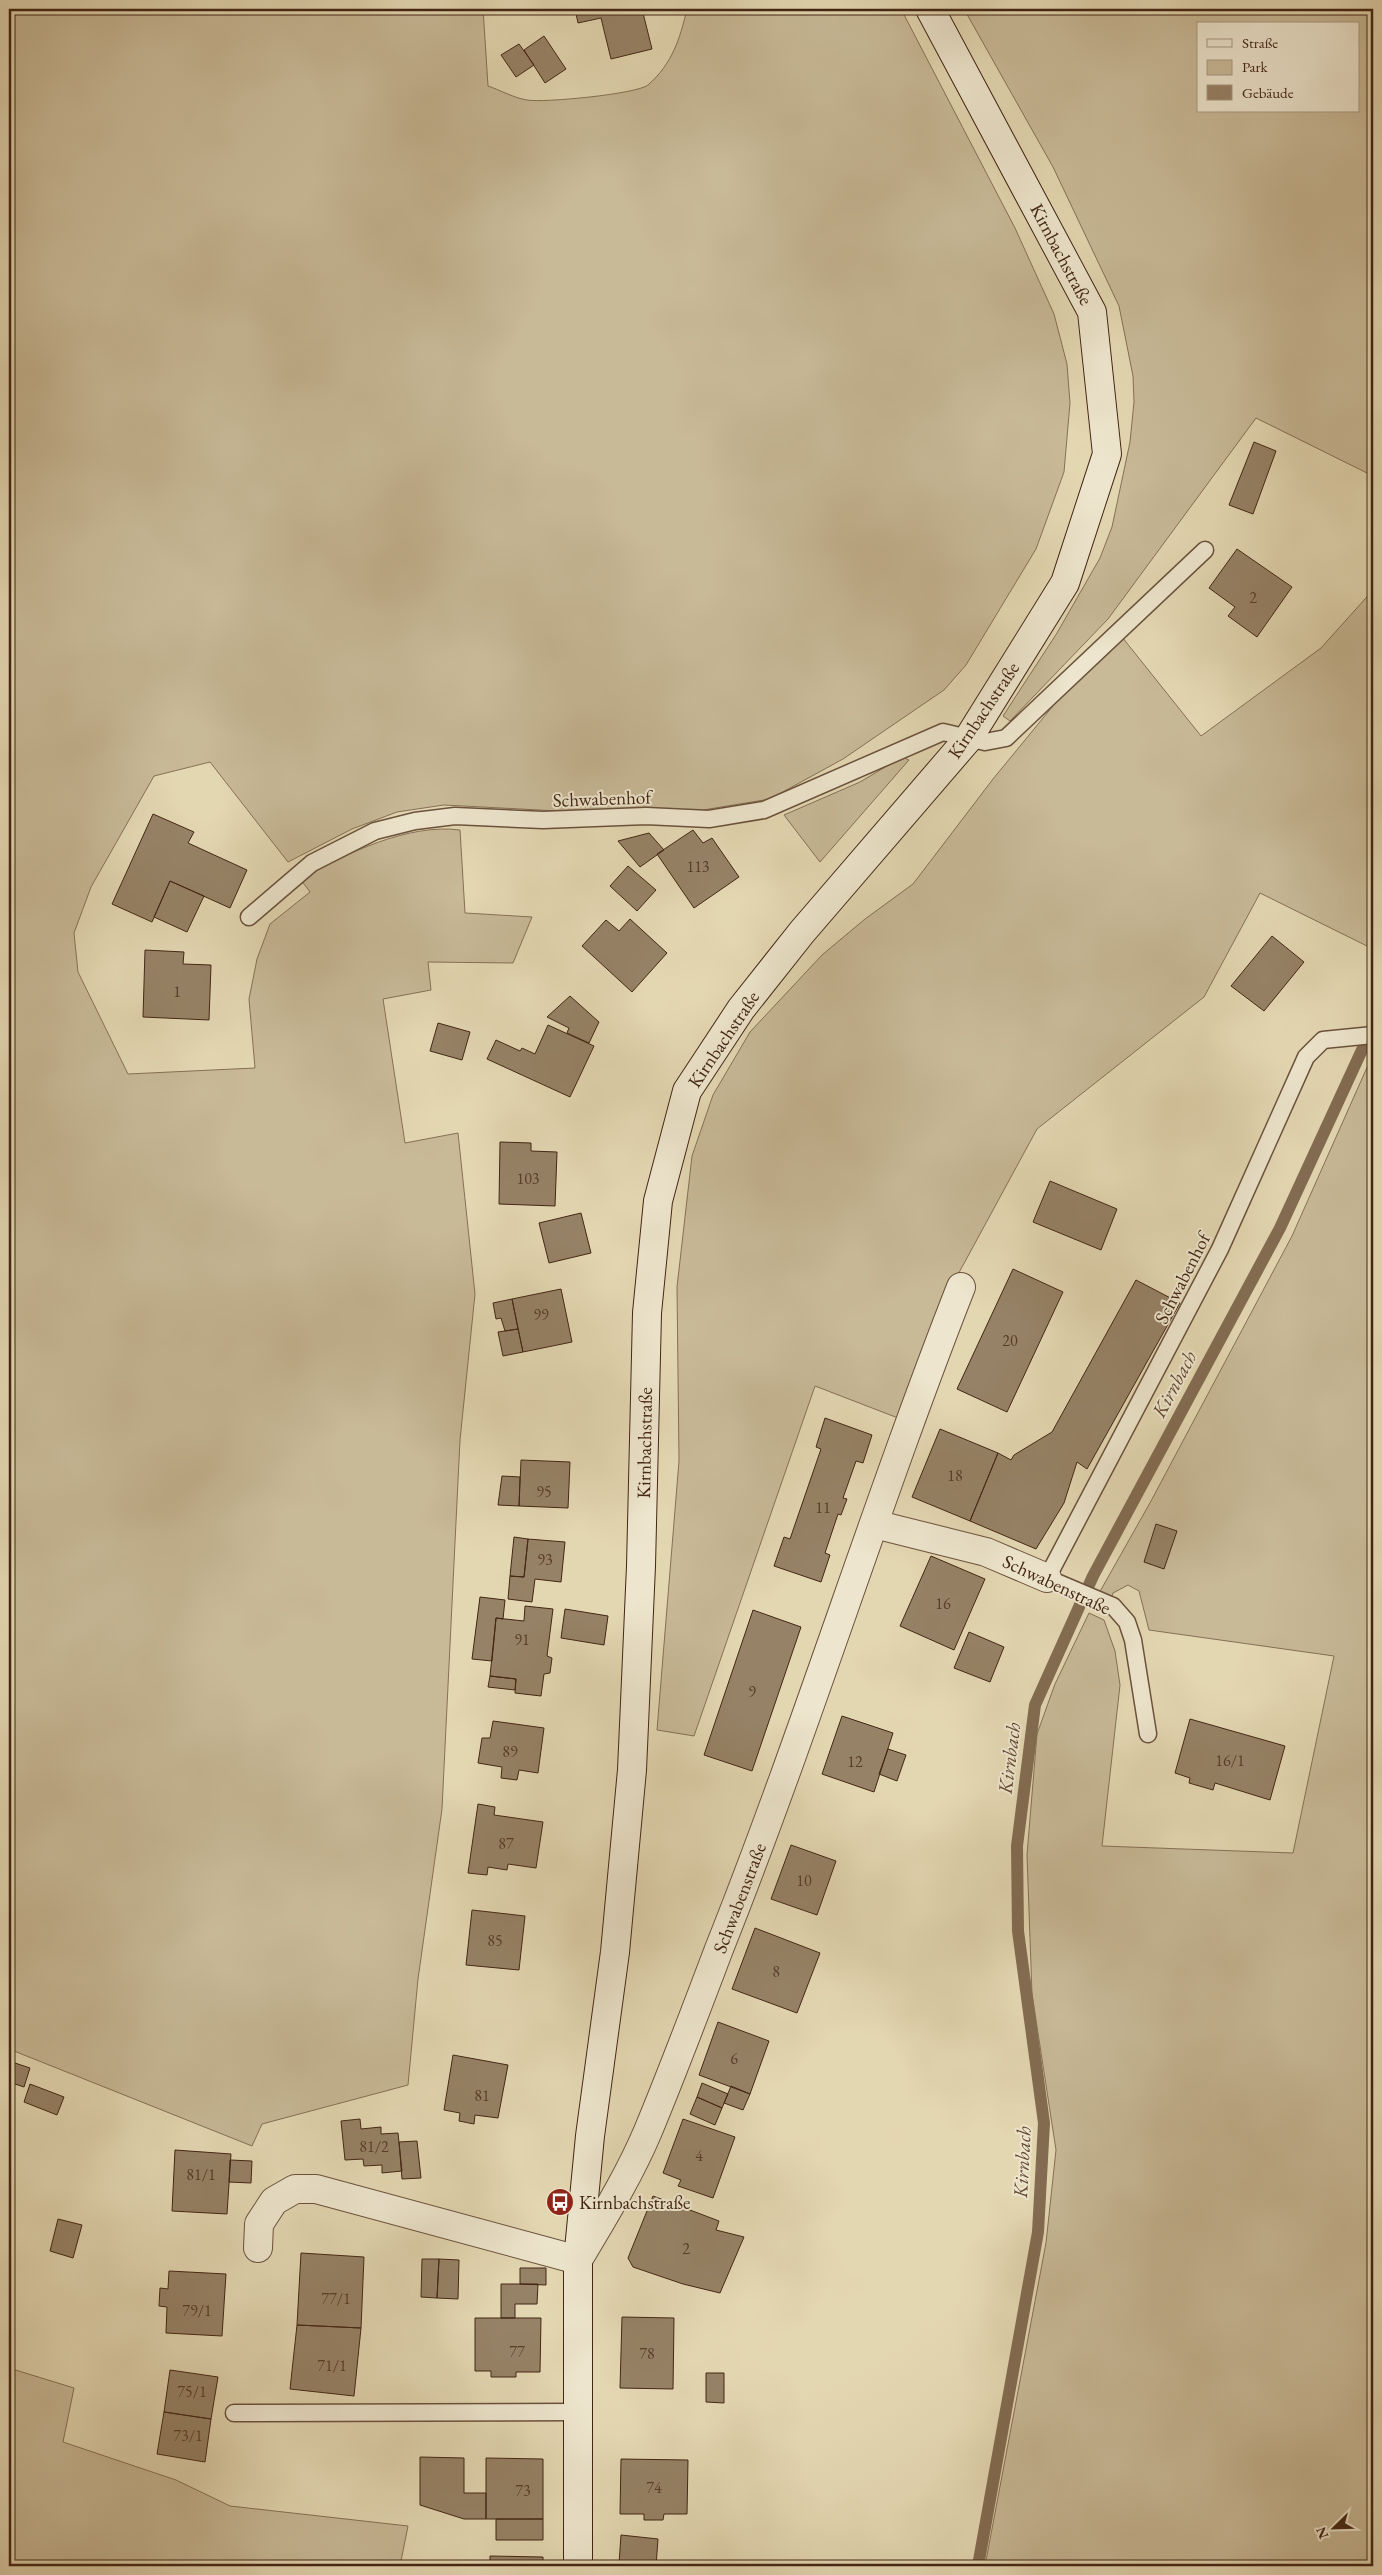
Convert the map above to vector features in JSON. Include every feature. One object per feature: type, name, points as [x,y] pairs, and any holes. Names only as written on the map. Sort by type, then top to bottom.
[{"type":"main road","name":"Kirnbachstraße","points":[[578,2566],[578,2260],[590,2136],[615,1952],[632,1770],[641,1566],[647,1313],[658,1201],[687,1091],[741,1009],[802,932],[968,739],[1065,583],[1107,454],[1092,312],[966,73],[930,9]]},
{"type":"main road","name":"Schwabenstraße","points":[[578,2260],[617,2196],[648,2132],[752,1866],[917,1400],[961,1287]]},
{"type":"main road","name":"Schwabenstraße","points":[[874,1524],[986,1552],[1059,1582]]},
{"type":"main road","points":[[258,2248],[259,2224],[274,2201],[295,2188],[316,2189],[578,2260]]},
{"type":"lane","name":"Schwabenhof","points":[[249,917],[312,864],[375,831],[415,821],[455,816],[543,820],[646,816],[709,819],[764,810],[943,732],[985,742],[1006,738],[1205,550]]},
{"type":"lane","name":"Schwabenhof","points":[[1059,1582],[1220,1249],[1306,1057],[1323,1040],[1373,1035]]},
{"type":"lane","name":"Schwabenstraße","points":[[1059,1582],[1113,1606],[1127,1622],[1133,1640],[1148,1734]]},
{"type":"lane","points":[[234,2413],[578,2412]]},
{"type":"green space","points":[[9,9],[483,9],[488,86],[517,98],[537,101],[627,92],[648,85],[669,60],[681,31],[687,9],[901,9],[1015,228],[1054,314],[1067,364],[1070,403],[1064,472],[1036,549],[966,665],[944,690],[843,759],[770,799],[703,810],[578,812],[444,805],[397,812],[352,829],[288,862],[210,762],[154,776],[91,887],[74,933],[78,972],[128,1074],[255,1068],[249,999],[257,959],[270,924],[310,892],[301,880],[356,851],[398,836],[420,831],[460,830],[465,913],[532,917],[513,963],[428,962],[431,990],[383,999],[405,1143],[458,1133],[475,1294],[460,1440],[442,1809],[418,1979],[408,2085],[262,2124],[252,2146],[9,2049]]},
{"type":"green space","points":[[964,9],[1373,9],[1373,476],[1256,418],[1108,619],[1010,721],[1003,716],[1057,633],[1100,558],[1112,527],[1130,442],[1134,402],[1133,376],[1119,306],[1053,167]]},
{"type":"green space","points":[[1373,590],[1373,949],[1260,893],[1204,997],[1037,1129],[955,1280],[898,1418],[815,1386],[694,1736],[657,1730],[679,1461],[677,1287],[692,1156],[713,1095],[750,1032],[822,955],[865,919],[913,884],[993,779],[1071,684],[1122,637],[1201,736],[1321,648]]},
{"type":"green space","points":[[902,757],[909,760],[820,862],[784,815],[860,782]]},
{"type":"green space","points":[[1373,1054],[1373,2566],[985,2566],[1046,2243],[1056,2150],[1032,1994],[1027,1855],[1037,1734],[1055,1684],[1089,1613],[1104,1620],[1115,1651],[1120,1685],[1102,1846],[1293,1853],[1334,1656],[1149,1630],[1139,1591],[1128,1585],[1113,1593],[1111,1599],[1098,1595],[1151,1501],[1292,1236]]},
{"type":"green space","points":[[9,2368],[74,2388],[63,2442],[176,2480],[230,2506],[408,2526],[400,2566],[9,2566]]},
{"type":"building","points":[[575,9],[642,9],[652,49],[611,59],[601,18],[578,23]]},
{"type":"building","points":[[544,36],[566,69],[545,83],[524,50]]},
{"type":"building","points":[[519,44],[534,65],[516,77],[501,55]]},
{"type":"building","points":[[1254,442],[1276,451],[1253,514],[1229,505]]},
{"type":"building","points":[[1237,549],[1292,587],[1257,637],[1228,616],[1235,607],[1209,588]]},
{"type":"building","points":[[153,814],[194,832],[188,843],[247,870],[230,908],[170,881],[152,922],[112,904]]},
{"type":"building","points":[[693,830],[703,843],[712,838],[739,877],[694,908],[657,854]]},
{"type":"building","points":[[649,833],[664,850],[640,867],[618,841]]},
{"type":"building","points":[[628,866],[656,890],[637,911],[610,886]]},
{"type":"building","points":[[170,881],[204,896],[187,932],[154,917]]},
{"type":"building","points":[[630,919],[667,953],[632,992],[582,946],[606,920],[619,931]]},
{"type":"building","points":[[1272,936],[1304,962],[1264,1011],[1231,986]]},
{"type":"building","points":[[145,950],[184,952],[183,964],[211,965],[209,1020],[143,1017]]},
{"type":"building","points":[[570,996],[599,1022],[589,1043],[567,1033],[569,1028],[547,1017]]},
{"type":"building","points":[[438,1023],[470,1032],[462,1060],[430,1051]]},
{"type":"building","points":[[548,1025],[594,1046],[570,1097],[487,1059],[496,1040],[520,1051],[522,1048],[535,1054]]},
{"type":"building","points":[[500,1142],[531,1143],[531,1151],[557,1152],[555,1206],[499,1204]]},
{"type":"building","points":[[1050,1181],[1117,1209],[1101,1250],[1033,1222]]},
{"type":"building","points":[[581,1213],[591,1253],[549,1263],[539,1223]]},
{"type":"building","points":[[1013,1269],[1063,1292],[1007,1412],[957,1389]]},
{"type":"building","points":[[1136,1280],[1180,1303],[1087,1469],[1077,1462],[1064,1503],[1036,1549],[970,1521],[998,1453],[1011,1460],[1014,1455],[1052,1432]]},
{"type":"building","points":[[561,1289],[572,1342],[523,1352],[512,1299]]},
{"type":"building","points":[[512,1299],[518,1329],[505,1331],[501,1318],[496,1319],[493,1303]]},
{"type":"building","points":[[518,1329],[523,1352],[503,1356],[498,1332]]},
{"type":"building","points":[[825,1418],[872,1435],[863,1463],[856,1461],[843,1498],[847,1499],[841,1515],[838,1514],[825,1553],[830,1555],[821,1582],[774,1566],[784,1537],[790,1539],[821,1449],[816,1447]]},
{"type":"building","points":[[940,1429],[998,1453],[970,1521],[912,1497]]},
{"type":"building","points":[[521,1460],[570,1462],[568,1508],[519,1506]]},
{"type":"building","points":[[502,1476],[520,1477],[519,1506],[498,1505]]},
{"type":"building","points":[[1156,1524],[1177,1531],[1164,1569],[1144,1562]]},
{"type":"building","points":[[514,1537],[528,1539],[524,1577],[510,1576]]},
{"type":"building","points":[[528,1539],[565,1542],[561,1582],[535,1579],[532,1602],[508,1599],[510,1576],[524,1577]]},
{"type":"building","points":[[931,1556],[985,1579],[954,1650],[900,1626]]},
{"type":"building","points":[[480,1597],[505,1600],[503,1619],[496,1618],[492,1661],[472,1659]]},
{"type":"building","points":[[525,1606],[553,1609],[547,1656],[552,1658],[550,1673],[544,1674],[541,1696],[515,1693],[516,1679],[490,1676],[496,1618],[524,1621]]},
{"type":"building","points":[[565,1609],[608,1616],[604,1645],[561,1638]]},
{"type":"building","points":[[753,1610],[801,1627],[752,1771],[704,1755]]},
{"type":"building","points":[[969,1632],[1004,1647],[990,1682],[954,1668]]},
{"type":"building","points":[[490,1676],[516,1679],[515,1690],[488,1687]]},
{"type":"building","points":[[842,1716],[893,1733],[874,1792],[822,1774]]},
{"type":"building","points":[[1190,1719],[1285,1746],[1270,1800],[1215,1783],[1213,1790],[1189,1783],[1190,1778],[1175,1773]]},
{"type":"building","points":[[493,1721],[544,1728],[538,1773],[519,1770],[517,1780],[501,1778],[502,1767],[478,1763],[482,1738],[490,1738]]},
{"type":"building","points":[[888,1749],[906,1755],[897,1781],[879,1774]]},
{"type":"building","points":[[478,1804],[495,1807],[494,1815],[543,1822],[536,1868],[508,1864],[507,1870],[488,1867],[487,1875],[468,1873]]},
{"type":"building","points":[[791,1845],[836,1861],[817,1915],[771,1899]]},
{"type":"building","points":[[472,1910],[525,1916],[519,1970],[466,1965]]},
{"type":"building","points":[[755,1928],[820,1953],[797,2013],[732,1989]]},
{"type":"building","points":[[718,2022],[769,2041],[750,2094],[699,2075]]},
{"type":"building","points":[[453,2055],[508,2065],[498,2118],[475,2115],[474,2124],[459,2121],[460,2113],[444,2110]]},
{"type":"building","points":[[9,2061],[30,2068],[24,2087],[9,2082]]},
{"type":"building","points":[[702,2083],[728,2094],[722,2108],[697,2097]]},
{"type":"building","points":[[30,2084],[64,2097],[57,2115],[24,2102]]},
{"type":"building","points":[[731,2086],[750,2094],[743,2110],[724,2103]]},
{"type":"building","points":[[697,2097],[722,2108],[715,2125],[690,2114]]},
{"type":"building","points":[[360,2119],[361,2129],[381,2127],[381,2134],[398,2133],[402,2171],[382,2173],[382,2165],[364,2166],[363,2159],[345,2160],[341,2121]]},
{"type":"building","points":[[683,2119],[735,2137],[713,2198],[678,2186],[681,2180],[663,2173]]},
{"type":"building","points":[[417,2141],[421,2178],[402,2179],[399,2142]]},
{"type":"building","points":[[175,2150],[231,2154],[227,2214],[172,2211]]},
{"type":"building","points":[[230,2160],[252,2161],[251,2183],[229,2182]]},
{"type":"building","points":[[653,2196],[719,2221],[716,2230],[744,2237],[720,2293],[683,2284],[633,2267],[628,2258]]},
{"type":"building","points":[[58,2219],[82,2225],[73,2258],[50,2251]]},
{"type":"building","points":[[301,2253],[364,2257],[361,2328],[297,2325]]},
{"type":"building","points":[[422,2259],[439,2259],[437,2298],[421,2297]]},
{"type":"building","points":[[439,2259],[459,2260],[458,2299],[437,2298]]},
{"type":"building","points":[[520,2268],[546,2268],[546,2285],[520,2284]]},
{"type":"building","points":[[169,2271],[226,2274],[222,2336],[166,2333],[167,2307],[159,2306],[160,2288],[168,2289]]},
{"type":"building","points":[[501,2284],[538,2284],[537,2304],[515,2304],[515,2318],[501,2318]]},
{"type":"building","points":[[622,2317],[674,2318],[673,2389],[620,2388]]},
{"type":"building","points":[[475,2318],[541,2318],[540,2372],[516,2372],[516,2377],[491,2377],[491,2371],[475,2371]]},
{"type":"building","points":[[297,2325],[361,2328],[354,2396],[290,2389]]},
{"type":"building","points":[[170,2370],[218,2377],[211,2419],[164,2412]]},
{"type":"building","points":[[706,2373],[724,2373],[724,2403],[706,2402]]},
{"type":"building","points":[[164,2412],[211,2419],[205,2462],[157,2454]]},
{"type":"building","points":[[420,2457],[464,2458],[464,2493],[486,2493],[486,2519],[464,2519],[420,2505]]},
{"type":"building","points":[[486,2458],[543,2459],[543,2519],[486,2519]]},
{"type":"building","points":[[621,2459],[688,2460],[687,2514],[664,2514],[663,2520],[644,2520],[644,2514],[620,2514]]},
{"type":"building","points":[[496,2519],[543,2519],[543,2540],[496,2540]]},
{"type":"building","points":[[621,2535],[658,2539],[656,2566],[628,2566],[619,2564]]},
{"type":"building","points":[[490,2556],[543,2557],[543,2566],[490,2566]]},
{"type":"waterway","name":"Kirnbach","points":[[978,2566],[1038,2232],[1044,2123],[1018,1931],[1017,1846],[1035,1705],[1093,1576],[1280,1228],[1373,1026]]},
{"type":"place","name":"Kirnbachstraße","points":[[560,2202]]}]
